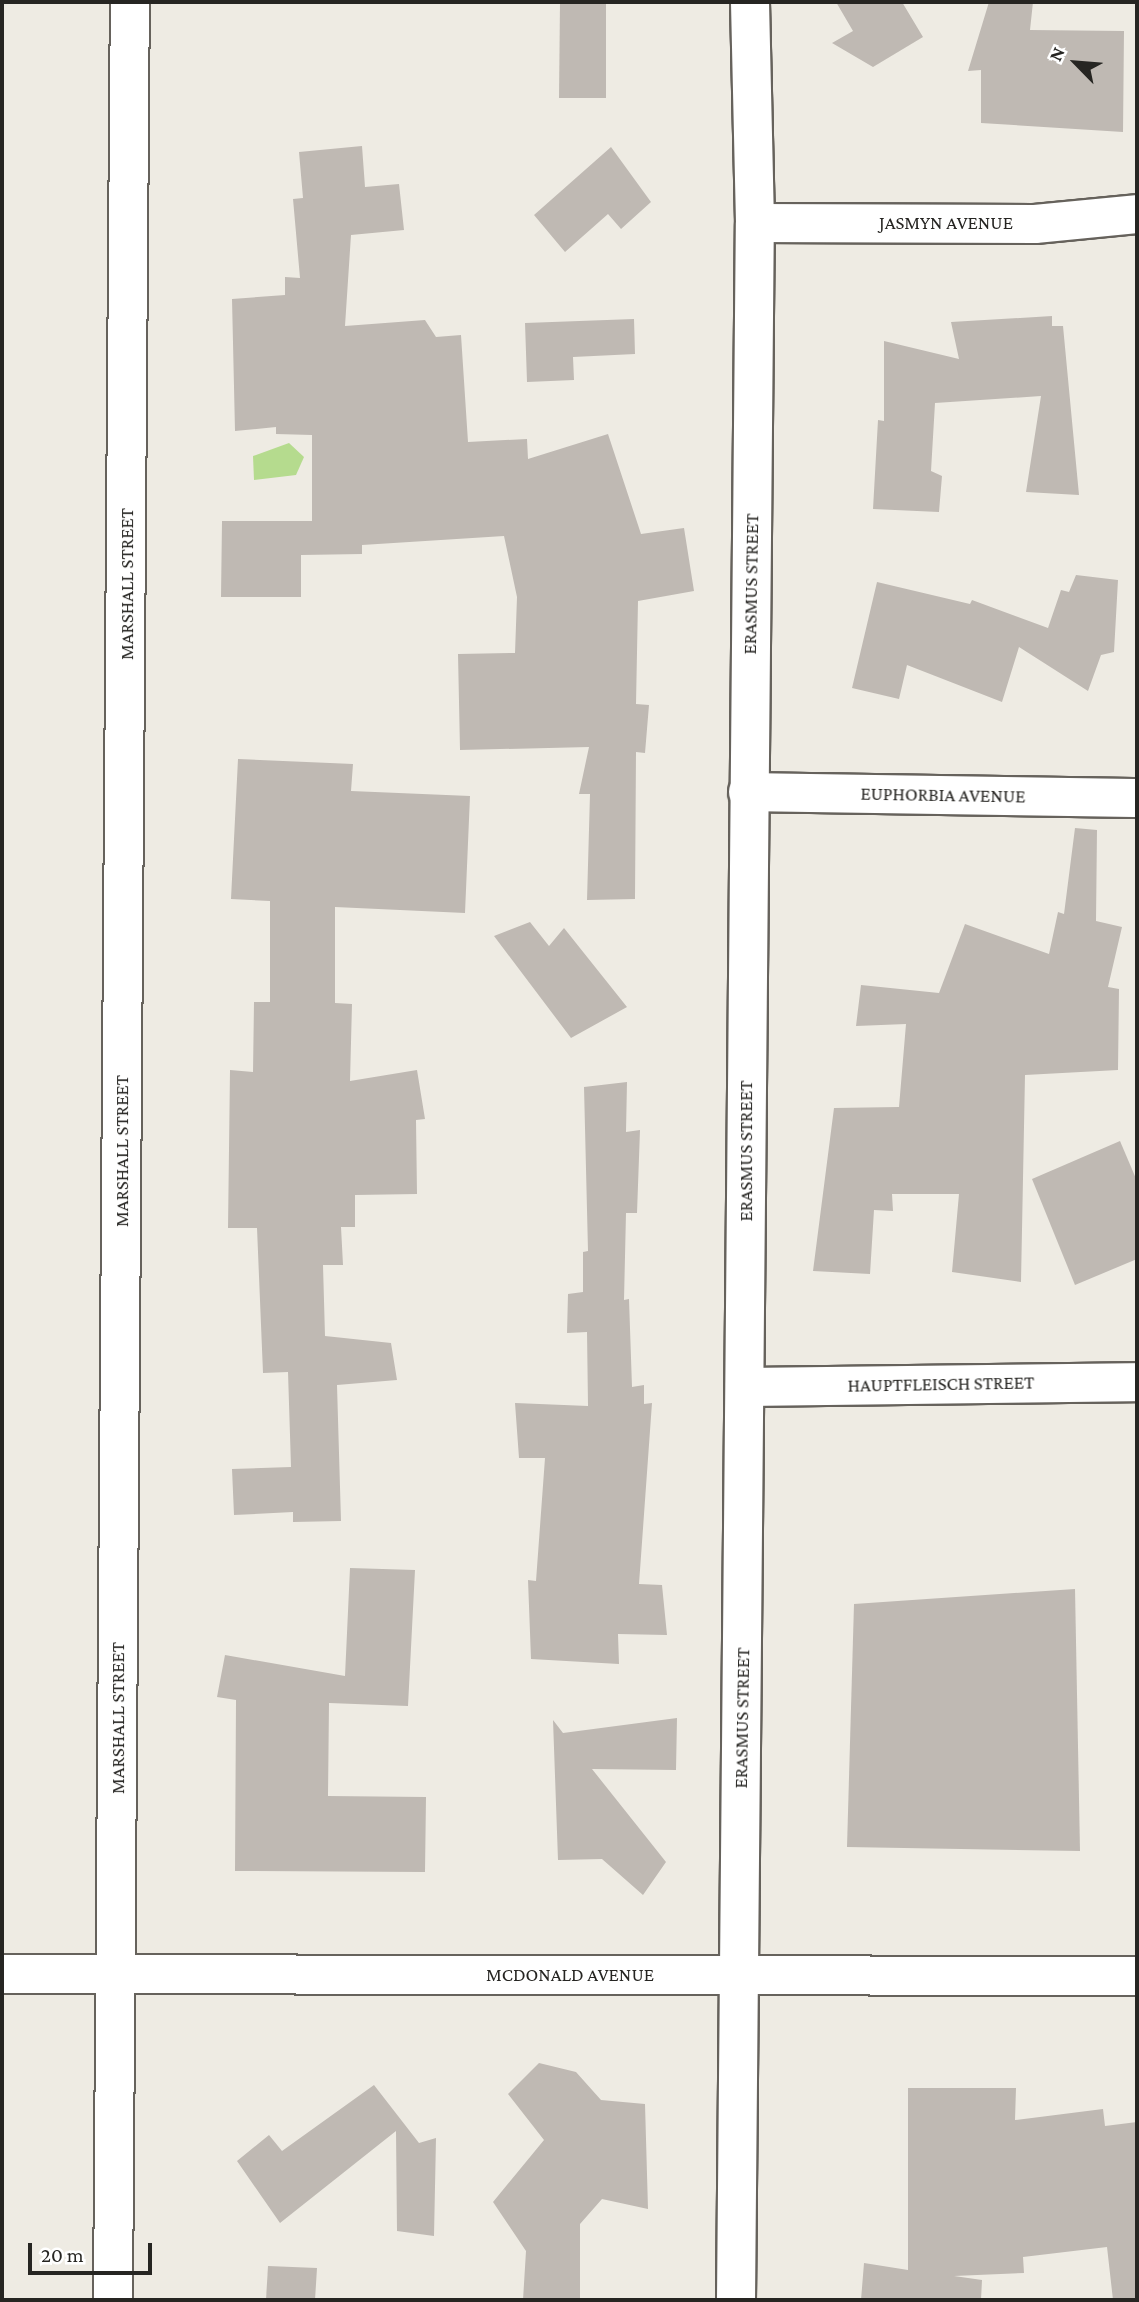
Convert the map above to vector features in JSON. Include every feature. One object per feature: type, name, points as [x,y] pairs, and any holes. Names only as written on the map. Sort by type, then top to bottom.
[{"type":"street","name":"MARSHALL STREET","points":[[113,2300],[130,2]]},
{"type":"street","name":"ERASMUS STREET","points":[[736,2300],[755,223],[750,2]]},
{"type":"street","name":"JASMYN AVENUE","points":[[755,223],[1035,223],[1137,214]]},
{"type":"street","name":"EUPHORBIA AVENUE","points":[[748,792],[1137,798]]},
{"type":"street","name":"HAUPTFLEISCH STREET","points":[[745,1387],[1137,1382]]},
{"type":"street","name":"MCDONALD AVENUE","points":[[2,1974],[1137,1976]]},
{"type":"shaded area","points":[[289,443],[304,457],[296,475],[254,480],[253,456]]},
{"type":"building","points":[[560,2],[606,2],[606,98],[559,98]]},
{"type":"building","points":[[836,2],[902,2],[923,37],[873,67],[832,43],[853,31]]},
{"type":"building","points":[[989,2],[1033,2],[1030,30],[1124,31],[1123,132],[981,123],[981,70],[968,71]]},
{"type":"building","points":[[362,146],[365,187],[399,184],[404,230],[351,235],[345,326],[425,320],[436,337],[461,335],[468,442],[527,439],[528,459],[608,434],[641,534],[684,528],[694,591],[638,601],[636,704],[649,705],[645,753],[636,752],[635,899],[587,900],[590,794],[579,794],[589,747],[460,750],[458,654],[515,653],[517,597],[504,536],[362,545],[362,554],[301,555],[301,597],[221,597],[222,521],[312,521],[312,435],[276,434],[276,427],[235,431],[232,299],[285,295],[285,277],[300,278],[293,199],[303,198],[299,152]]},
{"type":"building","points":[[611,147],[651,202],[621,229],[608,214],[565,252],[534,215]]},
{"type":"building","points":[[1052,316],[1052,326],[1063,326],[1079,495],[1026,492],[1041,396],[935,403],[931,471],[942,476],[939,512],[873,509],[878,420],[884,421],[884,341],[959,359],[951,322]]},
{"type":"building","points":[[634,319],[635,354],[573,357],[574,380],[527,382],[525,323]]},
{"type":"building","points":[[1076,575],[1118,580],[1114,652],[1101,655],[1088,691],[1019,647],[1002,702],[907,665],[899,699],[852,688],[877,582],[970,604],[972,600],[1048,628],[1061,590],[1069,592]]},
{"type":"building","points":[[238,759],[353,764],[351,791],[470,796],[465,913],[335,907],[335,1003],[352,1004],[350,1081],[417,1070],[425,1119],[416,1120],[417,1194],[355,1195],[355,1227],[341,1227],[343,1265],[323,1265],[325,1336],[391,1343],[397,1380],[337,1385],[341,1521],[293,1522],[293,1512],[234,1515],[232,1469],[291,1467],[288,1372],[263,1373],[257,1228],[228,1228],[230,1070],[253,1072],[254,1002],[270,1002],[270,901],[231,899]]},
{"type":"building","points":[[1075,828],[1097,830],[1096,921],[1122,927],[1108,987],[1119,989],[1118,1070],[1025,1075],[1021,1282],[952,1272],[959,1194],[892,1194],[893,1211],[874,1210],[870,1274],[813,1271],[834,1108],[899,1107],[906,1024],[856,1026],[861,985],[939,993],[965,924],[1049,954],[1058,912],[1064,914]]},
{"type":"building","points":[[530,922],[549,946],[564,928],[627,1007],[571,1038],[494,936]]},
{"type":"building","points":[[627,1082],[626,1132],[640,1130],[637,1213],[626,1213],[624,1300],[629,1299],[632,1387],[644,1385],[644,1404],[652,1403],[639,1584],[662,1585],[667,1635],[618,1634],[619,1664],[531,1659],[528,1580],[536,1581],[545,1458],[519,1458],[515,1403],[588,1406],[587,1332],[567,1333],[568,1294],[583,1292],[583,1252],[588,1251],[584,1087]]},
{"type":"building","points":[[1120,1141],[1137,1181],[1137,1259],[1075,1285],[1032,1179]]},
{"type":"building","points":[[350,1568],[415,1570],[408,1706],[329,1703],[328,1796],[426,1797],[425,1872],[235,1871],[236,1700],[217,1697],[225,1655],[345,1676]]},
{"type":"building","points":[[1075,1589],[1080,1851],[847,1847],[854,1604]]},
{"type":"building","points":[[677,1718],[676,1770],[592,1769],[666,1862],[643,1895],[602,1859],[558,1860],[553,1720],[563,1733]]},
{"type":"building","points":[[539,2063],[576,2072],[601,2100],[645,2104],[648,2209],[602,2199],[580,2224],[580,2300],[523,2300],[526,2251],[493,2202],[544,2140],[508,2094]]},
{"type":"building","points":[[374,2085],[419,2143],[436,2138],[434,2236],[397,2231],[396,2131],[280,2223],[237,2161],[269,2135],[282,2151]]},
{"type":"building","points":[[908,2088],[1016,2088],[1015,2120],[1103,2109],[1105,2126],[1137,2122],[1137,2300],[1113,2300],[1107,2247],[1023,2257],[1024,2273],[954,2276],[982,2280],[981,2300],[861,2300],[864,2263],[908,2270]]},
{"type":"building","points":[[268,2266],[317,2268],[315,2300],[266,2300]]}]
